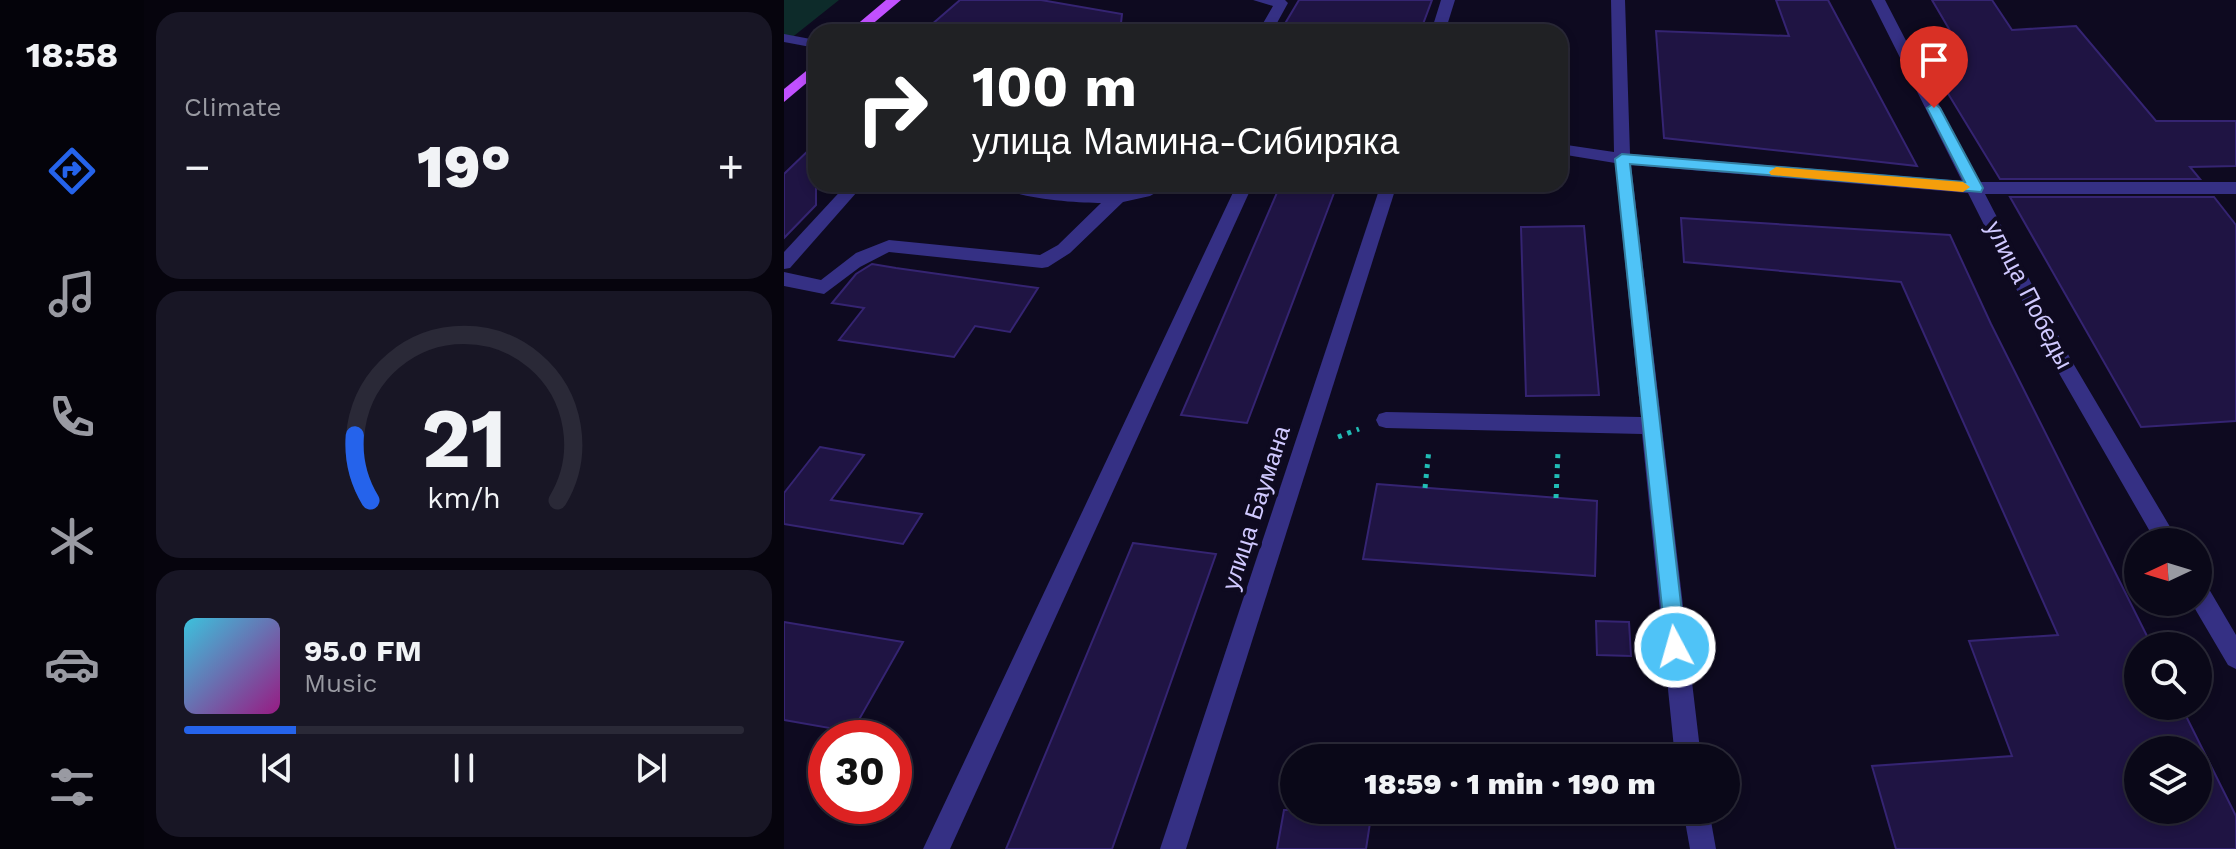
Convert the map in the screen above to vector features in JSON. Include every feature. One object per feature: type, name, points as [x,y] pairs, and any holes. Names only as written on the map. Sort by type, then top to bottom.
[{"type":"main road","points":[[865,24],[894,0]]},
{"type":"main road","points":[[784,97],[808,74]]},
{"type":"street","points":[[1260,0],[1281,1],[1269,24]]},
{"type":"street","points":[[1440,24],[1448,0]]},
{"type":"street","points":[[1618,0],[1622,159],[1686,744]]},
{"type":"street","name":"улица Победы","points":[[1878,0],[2063,363],[2160,528]]},
{"type":"street","points":[[784,38],[808,42]]},
{"type":"street","points":[[1568,150],[1622,159],[1975,188],[2236,188]]},
{"type":"street","points":[[784,263],[849,192]]},
{"type":"street","points":[[1047,192],[1083,199],[1134,192]]},
{"type":"street","points":[[936,849],[1241,192]]},
{"type":"street","name":"улица Баумана","points":[[1173,849],[1386,192]]},
{"type":"street","points":[[784,279],[824,287],[850,263],[889,246],[1042,262],[1064,249],[1119,196]]},
{"type":"street","points":[[1386,420],[1651,426]]},
{"type":"street","points":[[2212,616],[2236,657]]},
{"type":"street","points":[[1699,824],[1703,849]]},
{"type":"path","points":[[1303,449],[1386,420]]},
{"type":"path","points":[[1425,488],[1432,421]]},
{"type":"path","points":[[1556,498],[1559,424]]},
{"type":"green space","points":[[784,0],[839,0],[790,39],[784,38]]},
{"type":"building","points":[[960,0],[1041,0],[1122,14],[1121,24],[932,24]]},
{"type":"building","points":[[1299,0],[1432,0],[1423,24],[1285,24]]},
{"type":"building","points":[[1776,0],[1828,0],[1917,166],[1664,138],[1656,31],[1789,36]]},
{"type":"building","points":[[1932,0],[1992,0],[2012,30],[2076,26],[2156,121],[2236,121],[2236,166],[2190,167],[2200,179],[2000,179],[1913,36],[1952,34]]},
{"type":"building","points":[[808,151],[808,192],[816,192],[816,205],[784,238],[784,174]]},
{"type":"building","points":[[1277,192],[1334,193],[1247,423],[1181,415]]},
{"type":"building","points":[[2010,197],[2214,197],[2236,225],[2236,421],[2141,427]]},
{"type":"building","points":[[1681,218],[1950,235],[2124,590],[2124,616],[2137,616],[2145,632],[2124,632],[2124,720],[2188,720],[2196,736],[2124,736],[2124,824],[2212,824],[2212,768],[2236,816],[2236,849],[1896,849],[1872,766],[2012,756],[1969,641],[2058,635],[1901,282],[1684,262]]},
{"type":"building","points":[[1584,226],[1599,395],[1526,396],[1521,227]]},
{"type":"building","points":[[872,264],[1038,288],[1010,332],[975,326],[954,357],[839,340],[864,308],[832,303],[856,274]]},
{"type":"building","points":[[820,447],[864,455],[831,500],[922,514],[903,544],[784,524],[784,493]]},
{"type":"building","points":[[1377,484],[1597,501],[1595,576],[1363,559]]},
{"type":"building","points":[[1133,543],[1216,554],[1112,849],[1006,849]]},
{"type":"building","points":[[1596,621],[1629,622],[1631,656],[1597,655]]},
{"type":"building","points":[[784,622],[903,642],[859,720],[808,720],[808,724],[784,720]]},
{"type":"building","points":[[1281,824],[1370,824],[1366,849],[1277,849]]},
{"type":"slow traffic","points":[[1776,172],[1963,187]]},
{"type":"route","points":[[1675,647],[1622,159],[1975,188],[1934,108]]}]
